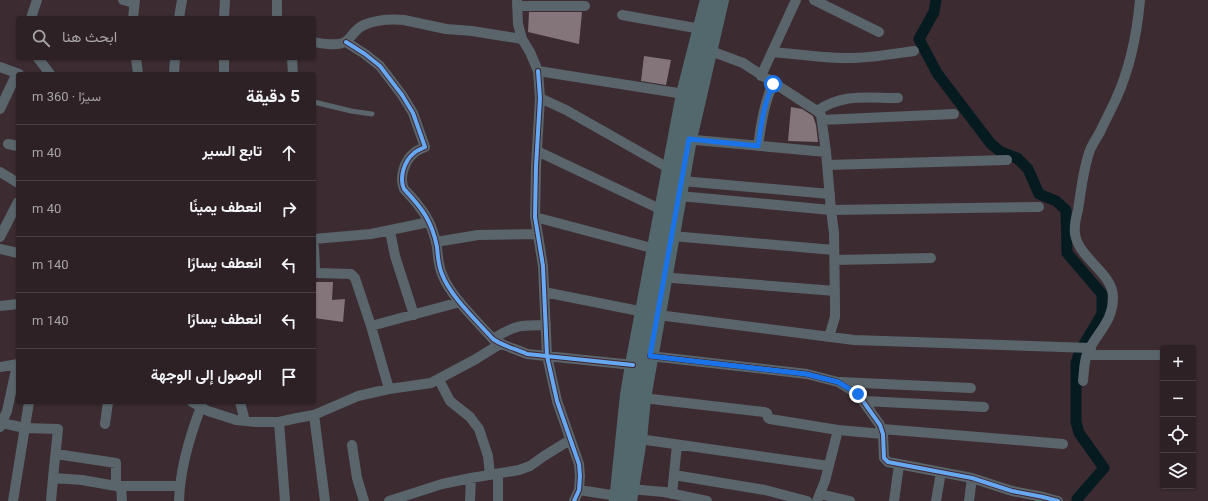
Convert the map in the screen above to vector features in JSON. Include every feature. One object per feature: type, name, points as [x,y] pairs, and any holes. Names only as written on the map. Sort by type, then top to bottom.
[{"type":"main road","points":[[662,251],[672,236],[682,181],[684,94],[708,0]]},
{"type":"main road","points":[[624,497],[628,395],[633,365],[651,314],[658,276],[662,251],[662,210],[670,169],[682,138],[708,50],[720,0]]},
{"type":"main road","points":[[624,497],[639,439],[643,398],[650,356],[651,314]]},
{"type":"street","points":[[32,16],[37,0]]},
{"type":"street","points":[[123,0],[135,2],[133,16]]},
{"type":"street","points":[[179,16],[182,0]]},
{"type":"street","points":[[224,16],[225,0]]},
{"type":"street","points":[[277,0],[277,16]]},
{"type":"street","points":[[761,76],[796,0]]},
{"type":"street","points":[[814,0],[879,32]]},
{"type":"street","points":[[1083,381],[1089,351],[1109,318],[1113,296],[1112,289],[1105,278],[1089,261],[1080,248],[1075,234],[1076,220],[1089,153],[1124,78],[1133,44],[1140,0]]},
{"type":"street","points":[[574,501],[578,490],[580,476],[579,464],[557,401],[547,356],[543,266],[537,234],[536,217],[537,151],[540,98],[538,70],[522,39],[518,24],[517,3],[585,6]]},
{"type":"street","points":[[622,15],[701,28]]},
{"type":"street","points":[[346,42],[356,29],[363,25],[375,21],[398,20],[446,29],[478,32],[522,39]]},
{"type":"street","points":[[316,42],[333,44],[346,42],[365,54],[380,66],[402,95],[413,113],[425,147],[415,152],[406,164],[403,173],[402,185],[422,208],[429,222],[436,242],[442,274],[450,289],[497,342],[510,346],[526,354],[633,365]]},
{"type":"street","points":[[708,50],[743,63],[821,115],[826,152],[835,255],[835,317],[829,337]]},
{"type":"street","points":[[773,52],[822,58],[845,58],[872,57],[914,51]]},
{"type":"street","points":[[40,60],[48,72]]},
{"type":"street","points":[[136,60],[138,72]]},
{"type":"street","points":[[174,72],[175,60]]},
{"type":"street","points":[[224,60],[224,72]]},
{"type":"street","points":[[292,60],[293,72]]},
{"type":"street","points":[[0,67],[16,73]]},
{"type":"street","points":[[538,70],[684,94]]},
{"type":"street","points":[[0,109],[16,78]]},
{"type":"street","points":[[758,146],[762,123],[770,90],[773,84]]},
{"type":"street","points":[[540,98],[566,110],[670,169]]},
{"type":"street","points":[[817,111],[826,104],[845,98],[898,98]]},
{"type":"street","points":[[822,120],[954,114]]},
{"type":"street","points":[[682,138],[826,152]]},
{"type":"street","points":[[537,151],[662,210]]},
{"type":"street","points":[[827,165],[1007,160]]},
{"type":"street","points":[[0,172],[16,182]]},
{"type":"street","points":[[682,181],[830,194]]},
{"type":"street","points":[[679,196],[831,210],[1039,207]]},
{"type":"street","points":[[0,237],[16,206]]},
{"type":"street","points":[[536,217],[662,251]]},
{"type":"street","points":[[316,239],[390,231],[429,222]]},
{"type":"street","points":[[390,231],[395,256],[414,315]]},
{"type":"street","points":[[436,242],[478,235],[537,234]]},
{"type":"street","points":[[672,236],[835,255],[931,258]]},
{"type":"street","points":[[0,249],[16,253]]},
{"type":"street","points":[[316,271],[317,273],[351,274],[355,278],[371,326],[389,389]]},
{"type":"street","points":[[658,276],[835,291]]},
{"type":"street","points":[[544,292],[651,314],[854,340],[1160,355]]},
{"type":"street","points":[[371,326],[460,302]]},
{"type":"street","points":[[0,306],[16,304]]},
{"type":"street","points":[[179,501],[179,486],[182,469],[196,405],[228,418],[245,421],[279,422],[314,415],[358,396],[439,380],[497,342],[513,328],[523,326],[546,326]]},
{"type":"street","points":[[650,356],[806,374],[838,382],[971,388]]},
{"type":"street","points":[[0,367],[16,365]]},
{"type":"street","points":[[16,370],[7,410],[1,425],[58,430],[51,501]]},
{"type":"street","points":[[439,380],[450,401],[470,418],[479,429],[494,475],[498,501]]},
{"type":"street","points":[[838,382],[858,394],[864,401],[883,432],[884,458],[888,462],[972,478],[1011,496],[1043,497],[1058,501]]},
{"type":"street","points":[[643,398],[764,412],[767,413],[768,418],[770,419],[838,430],[1063,444]]},
{"type":"street","points":[[864,401],[984,407]]},
{"type":"street","points":[[13,501],[29,404]]},
{"type":"street","points":[[105,424],[108,404]]},
{"type":"street","points":[[241,404],[245,421]]},
{"type":"street","points":[[314,415],[326,501]]},
{"type":"street","points":[[279,422],[285,501]]},
{"type":"street","points":[[838,430],[819,497],[850,501]]},
{"type":"street","points":[[639,439],[829,466]]},
{"type":"street","points":[[389,501],[413,497],[442,484],[519,470],[530,466],[570,440]]},
{"type":"street","points":[[352,445],[357,478],[364,501]]},
{"type":"street","points":[[672,494],[677,445]]},
{"type":"street","points":[[56,454],[116,463],[118,486],[122,501]]},
{"type":"street","points":[[894,501],[899,465]]},
{"type":"street","points":[[936,501],[941,472]]},
{"type":"street","points":[[674,475],[765,490],[807,501]]},
{"type":"street","points":[[53,478],[82,480],[118,486],[179,486]]},
{"type":"street","points":[[470,501],[472,478]]},
{"type":"street","points":[[970,501],[972,478]]},
{"type":"street","points":[[578,490],[624,497],[672,494],[707,501]]},
{"type":"lane","points":[[316,102],[351,111],[372,114]]},
{"type":"building","points":[[529,12],[582,12],[579,44],[528,32]]},
{"type":"building","points":[[644,56],[671,60],[666,85],[641,81]]},
{"type":"building","points":[[791,107],[802,109],[813,116],[816,125],[818,142],[788,141]]},
{"type":"building","points":[[316,282],[333,282],[332,300],[345,299],[343,322],[316,318]]},
{"type":"waterway","points":[[936,0],[934,12],[919,39],[937,73],[991,144],[1001,152],[1017,158],[1028,169],[1039,194],[1056,201],[1066,210],[1067,253],[1102,294],[1102,314],[1084,344]]},
{"type":"waterway","points":[[1078,501],[1077,499],[1104,468],[1079,433],[1076,422],[1076,363],[1080,351]]},
{"type":"cycle path","points":[[346,42],[380,66],[402,95],[413,113],[425,147],[410,156],[405,165],[402,175],[404,189],[416,202],[429,222],[435,238],[442,274],[451,291],[464,308],[493,339],[505,346],[527,354],[633,365]]},
{"type":"cycle path","points":[[538,71],[540,98],[535,217],[543,266],[547,356],[557,401],[579,464],[579,490],[574,501]]},
{"type":"cycle path","points":[[650,356],[807,374],[838,382],[858,394],[880,425],[883,434],[884,458],[888,462],[972,478],[1012,491],[1058,501]]},
{"type":"route","points":[[773,84],[770,90],[762,123],[758,146],[689,139],[650,356],[806,374],[838,382],[858,394]]}]
